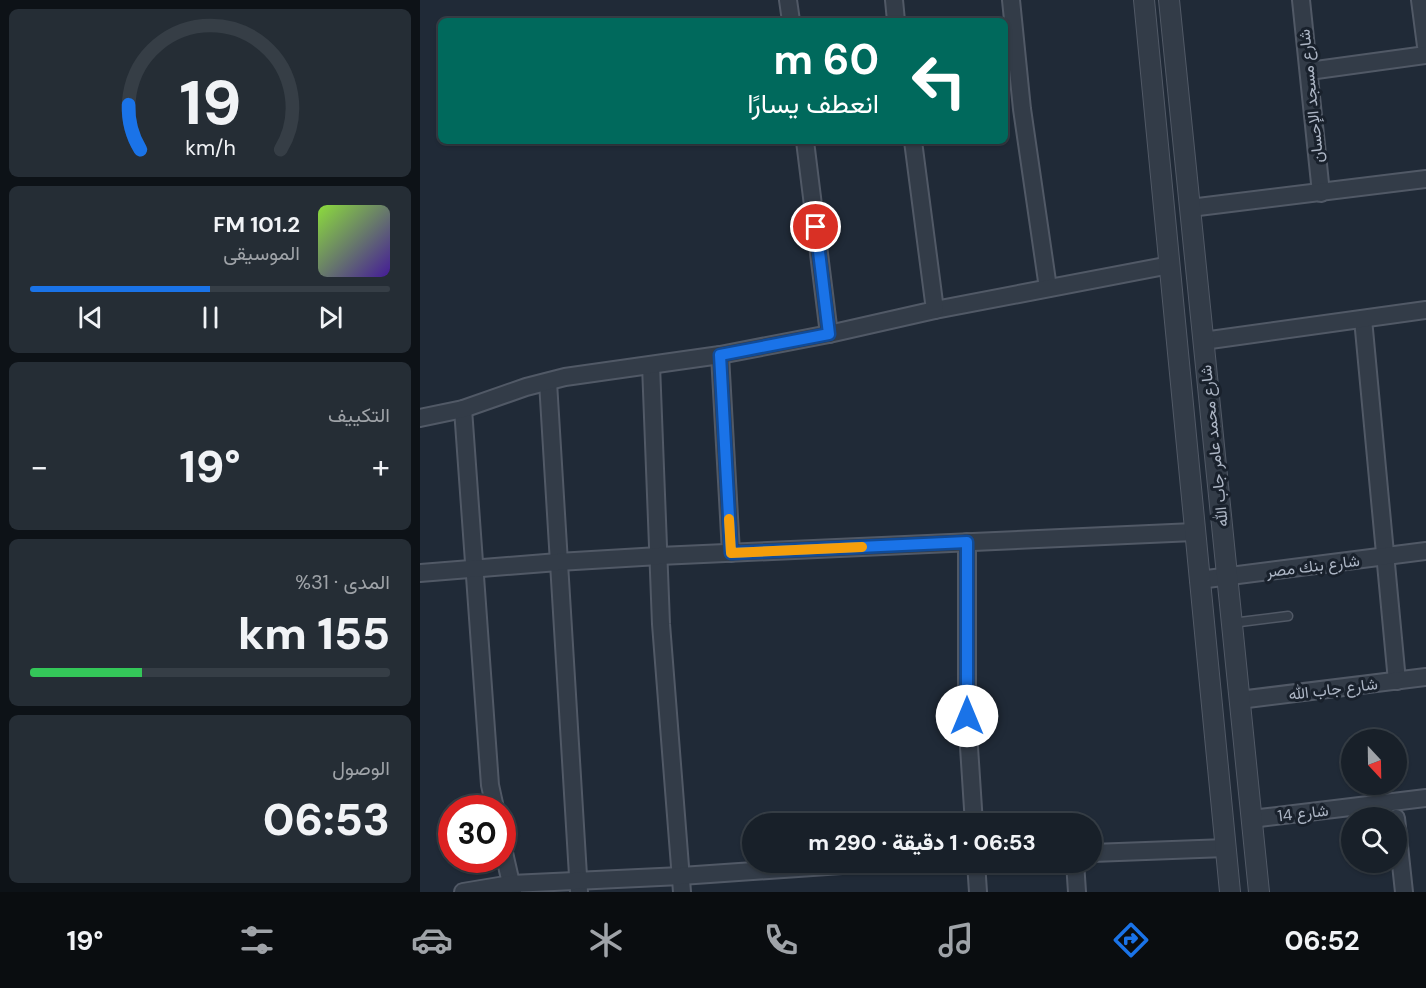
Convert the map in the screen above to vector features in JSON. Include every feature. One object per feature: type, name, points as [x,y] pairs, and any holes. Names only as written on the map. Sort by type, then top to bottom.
[{"type":"street","points":[[788,0],[791,18]]},
{"type":"street","points":[[894,0],[896,18]]},
{"type":"street","points":[[1011,0],[1022,109],[1048,288]]},
{"type":"street","name":"شارع محمد عامر جاب الله","points":[[1144,0],[1230,892]]},
{"type":"street","name":"شارع محمد عامر جاب الله","points":[[1169,0],[1258,892]]},
{"type":"street","name":"شارع مسجد الإحسان","points":[[1301,0],[1321,193]]},
{"type":"street","points":[[1420,0],[1426,46]]},
{"type":"street","points":[[1309,71],[1426,55]]},
{"type":"street","points":[[806,144],[829,334]]},
{"type":"street","points":[[913,144],[935,310]]},
{"type":"street","points":[[1190,208],[1426,179]]},
{"type":"street","points":[[420,418],[463,409],[565,377],[720,355],[935,310],[1170,265]]},
{"type":"street","points":[[1203,341],[1426,310]]},
{"type":"street","points":[[1363,319],[1397,681]]},
{"type":"street","points":[[720,355],[731,553]]},
{"type":"street","points":[[651,365],[661,624],[682,884]]},
{"type":"street","points":[[548,382],[578,886]]},
{"type":"street","points":[[463,409],[492,795]]},
{"type":"street","points":[[420,573],[659,556],[1194,532]]},
{"type":"street","points":[[967,542],[967,716],[973,813]]},
{"type":"street","name":"شارع بنك مصر","points":[[1199,580],[1426,551]]},
{"type":"street","name":"شارع جاب الله","points":[[1239,700],[1426,677]]},
{"type":"street","name":"شارع 14","points":[[1407,807],[1426,798]]},
{"type":"street","name":"شارع 14","points":[[1251,819],[1341,815]]},
{"type":"street","points":[[1102,853],[1226,848]]},
{"type":"street","points":[[509,873],[512,888]]},
{"type":"street","points":[[463,892],[512,888],[682,884],[784,873]]},
{"type":"street","points":[[977,873],[978,892]]},
{"type":"street","points":[[1076,873],[1077,892]]},
{"type":"street","points":[[1402,873],[1404,892]]},
{"type":"lane","points":[[1232,622],[1288,616]]},
{"type":"slow traffic","points":[[729,519],[731,553],[862,547]]},
{"type":"route","points":[[816,227],[829,334],[720,355],[731,553],[967,542],[967,716]]}]
